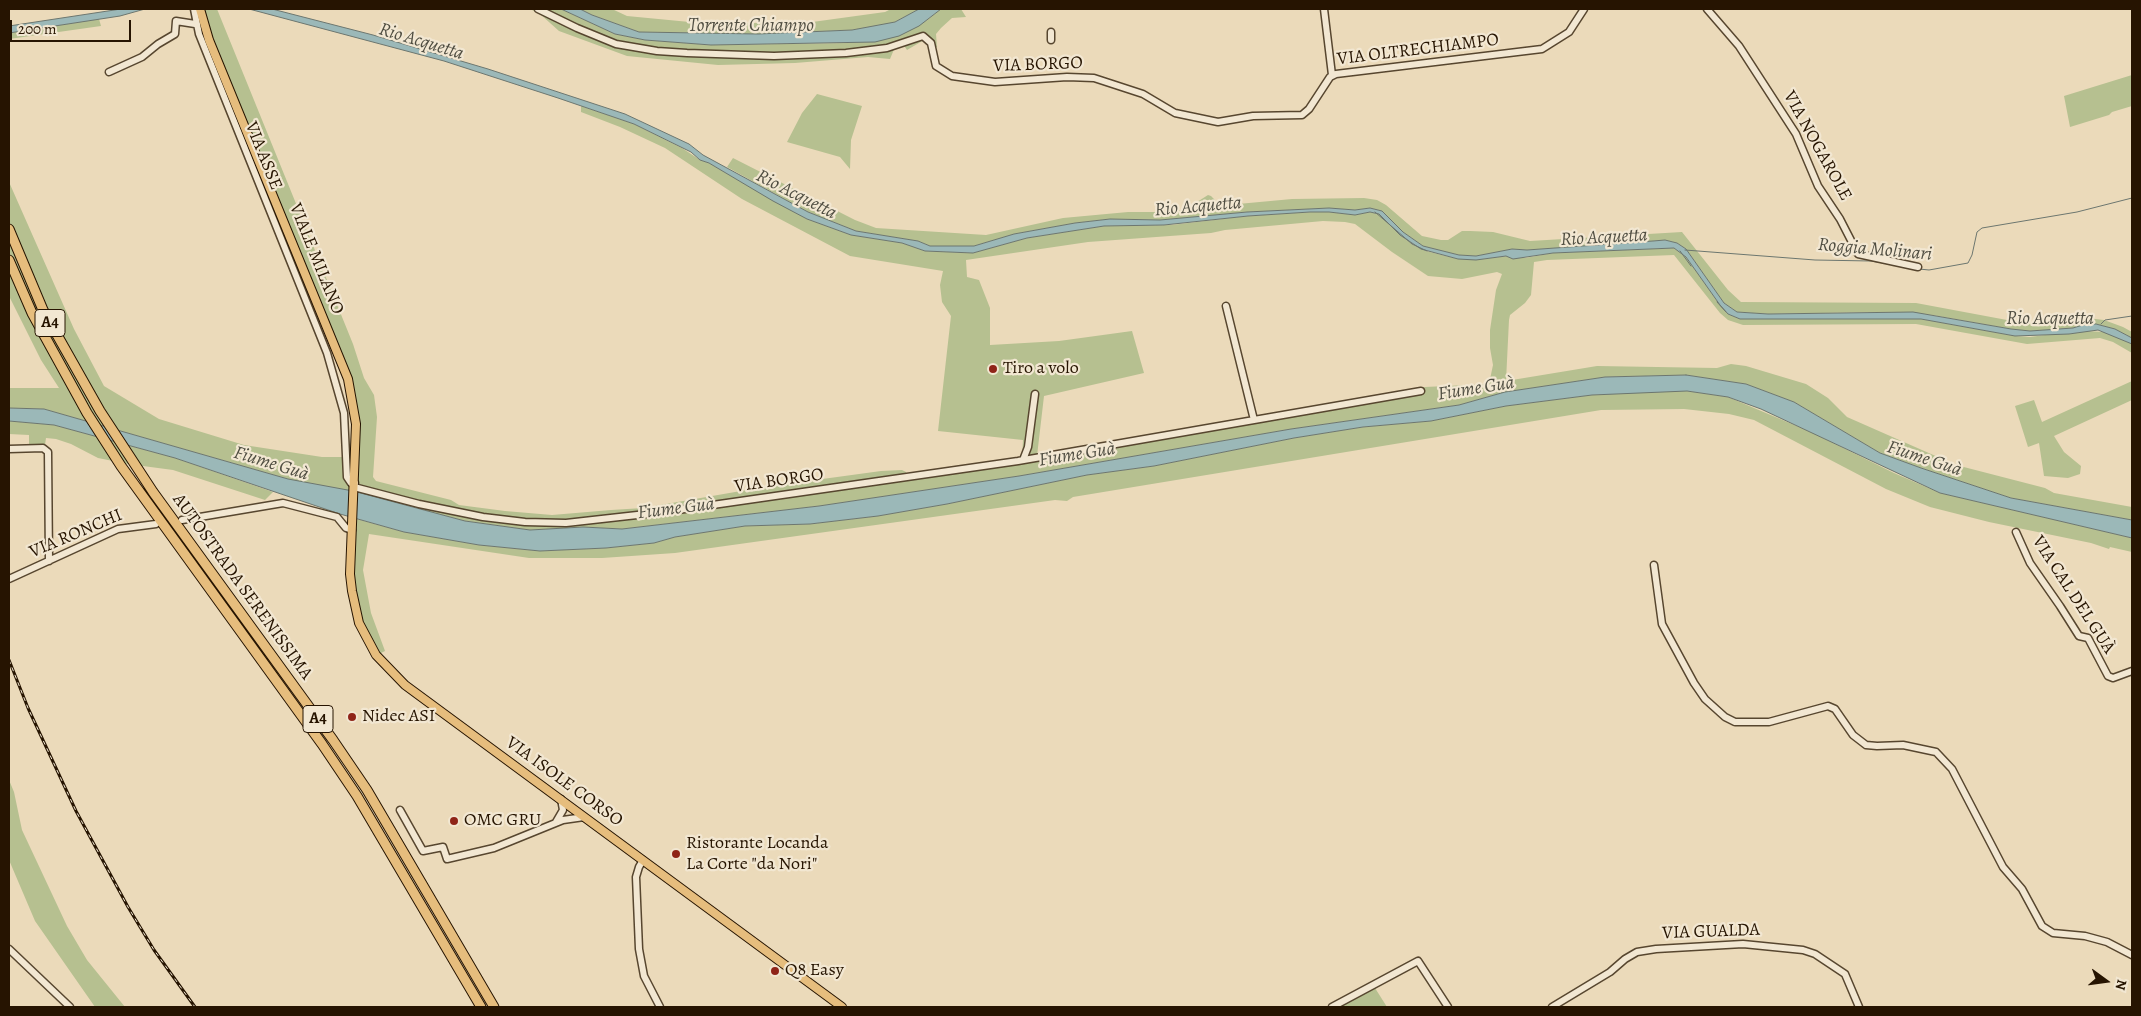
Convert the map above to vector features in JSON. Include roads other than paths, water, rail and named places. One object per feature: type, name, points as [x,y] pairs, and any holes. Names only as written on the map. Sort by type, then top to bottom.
[{"type":"highway","name":"AUTOSTRADA SERENISSIMA","points":[[9,229],[43,310],[100,412],[121,445],[367,790],[494,1007]]},
{"type":"highway","name":"AUTOSTRADA SERENISSIMA","points":[[9,260],[32,314],[87,413],[108,446],[322,744],[357,796],[481,1007]]},
{"type":"main road","name":"VIALE MILANO","points":[[200,9],[209,40],[348,379],[356,424],[352,530]]},
{"type":"main road","name":"VIA ISOLE CORSO","points":[[352,530],[350,574],[354,607],[359,623],[376,655],[405,685],[842,1007]]},
{"type":"street","name":"VIA ASSE","points":[[194,9],[195,24],[239,138],[327,353],[344,413],[347,477],[354,486]]},
{"type":"street","name":"VIA BORGO","points":[[538,9],[616,44],[657,51],[812,55],[887,48],[919,36],[926,37],[930,43],[935,64],[943,72],[952,76],[985,82],[1067,77],[1094,78],[1143,94],[1175,113],[1212,122],[1228,121]]},
{"type":"street","points":[[1324,9],[1332,75]]},
{"type":"street","name":"VIA OLTRECHIAMPO","points":[[1228,121],[1253,116],[1302,115],[1309,109],[1332,75],[1542,49],[1570,32],[1584,9]]},
{"type":"street","name":"VIA NOGAROLE","points":[[1707,9],[1739,46],[1796,134],[1818,186],[1840,218],[1858,254],[1918,266]]},
{"type":"street","points":[[109,72],[142,57],[174,34],[176,21],[195,24]]},
{"type":"street","points":[[1051,32],[1052,40]]},
{"type":"street","points":[[1226,306],[1254,420]]},
{"type":"street","name":"VIA BORGO","points":[[354,486],[420,504],[483,517],[525,522],[566,522],[664,512],[1023,460],[1420,391]]},
{"type":"street","points":[[1023,460],[1028,447],[1035,394]]},
{"type":"street","points":[[9,449],[43,448],[48,452],[49,560]]},
{"type":"street","points":[[182,520],[283,504],[337,517],[346,528],[352,530]]},
{"type":"street","name":"VIA RONCHI","points":[[9,579],[118,530],[156,524]]},
{"type":"street","name":"VIA CAL DEL GUÀ","points":[[2016,532],[2030,563],[2078,636],[2088,638],[2108,676],[2113,678],[2132,671]]},
{"type":"street","points":[[1654,565],[1662,624],[1694,683],[1718,712],[1735,722],[1769,722],[1828,706],[1835,709],[1853,735],[1866,745],[1911,746],[1936,752],[1952,769],[2003,867],[2025,894],[2042,926],[2053,933],[2085,936],[2107,942],[2132,955]]},
{"type":"street","points":[[556,823],[563,806],[560,798]]},
{"type":"street","points":[[560,816],[566,810],[574,808]]},
{"type":"street","points":[[571,818],[574,808]]},
{"type":"street","points":[[400,810],[422,851],[443,847],[447,859],[494,848],[571,818],[586,817]]},
{"type":"street","points":[[643,860],[636,877],[639,949],[644,976],[660,1007]]},
{"type":"street","name":"VIA GUALDA","points":[[1552,1007],[1610,972],[1625,959],[1637,952],[1656,949],[1748,944],[1803,950],[1833,965],[1841,970],[1847,978],[1859,1007]]},
{"type":"street","points":[[9,948],[70,1007]]},
{"type":"street","points":[[1332,1007],[1418,961],[1448,1007]]},
{"type":"water","points":[[121,9],[145,9],[120,16],[9,33],[9,26]]},
{"type":"water","points":[[249,9],[272,9],[373,35],[488,69],[625,114],[689,144],[703,155],[808,212],[856,231],[918,241],[930,246],[974,246],[1014,234],[1110,219],[1160,220],[1247,212],[1329,208],[1355,210],[1370,208],[1382,211],[1403,232],[1423,246],[1459,255],[1476,256],[1512,249],[1527,250],[1665,240],[1677,243],[1686,249],[1724,303],[1737,312],[1768,314],[1913,312],[2030,331],[2073,328],[2086,324],[2096,324],[2115,329],[2132,338],[2132,344],[2098,330],[2069,334],[2015,336],[1921,319],[1740,319],[1728,314],[1686,257],[1674,248],[1553,253],[1513,259],[1506,256],[1476,260],[1458,259],[1421,249],[1400,235],[1379,214],[1370,212],[1355,215],[1310,212],[1248,216],[1164,225],[1104,226],[1027,238],[973,253],[925,251],[902,243],[851,235],[807,219],[709,163],[700,160],[691,152],[634,124],[444,61]]},
{"type":"water","points":[[561,9],[580,9],[639,32],[758,34],[852,30],[895,22],[919,9],[941,9],[919,26],[899,36],[875,42],[711,45],[645,40],[615,34]]},
{"type":"water","points":[[1686,375],[1746,384],[1794,402],[1880,453],[2011,498],[2132,520],[2132,538],[1940,493],[1761,409],[1728,397],[1687,391],[1592,395],[1506,406],[1431,421],[1363,427],[1294,438],[1154,466],[1087,475],[947,504],[878,516],[810,524],[745,526],[675,537],[654,543],[606,548],[540,551],[479,545],[404,532],[340,514],[175,458],[54,425],[9,421],[9,408],[44,409],[288,479],[353,491],[465,521],[530,530],[583,527],[622,529],[819,506],[1019,476],[1291,429],[1459,405],[1505,392],[1605,377]]},
{"type":"waterway","name":"Roggia Molinari","points":[[1919,269],[1929,270],[1968,263],[1972,255],[1977,232],[1982,228],[2077,212],[2132,198]]},
{"type":"waterway","name":"Rio Acquetta","points":[[1375,212],[1412,244],[1427,251]]},
{"type":"waterway","name":"Roggia Molinari","points":[[1685,250],[1815,260],[1871,261],[1900,266]]},
{"type":"waterway","name":"Rio Acquetta","points":[[1680,251],[1691,266]]},
{"type":"waterway","name":"Rio Acquetta","points":[[1717,302],[1726,312]]},
{"type":"waterway","points":[[2101,324],[2105,320],[2132,316]]},
{"type":"railway","points":[[9,660],[28,708],[76,811],[128,907],[154,950],[195,1007]]},
{"type":"place","name":"Tiro a volo","points":[[993,369]]},
{"type":"place","name":"Nidec ASI","points":[[352,717]]},
{"type":"place","name":"OMC GRU","points":[[454,821]]},
{"type":"place","name":"Ristorante Locanda La Corte \"da Nori\"","points":[[676,854]]},
{"type":"place","name":"Q8 Easy","points":[[775,971]]},
{"type":"water label","name":"Torrente Chiampo","points":[[751,26]]},
{"type":"water label","name":"Fiume Guà","points":[[1476,389]]},
{"type":"water label","name":"Fiume Guà","points":[[1077,455]]},
{"type":"water label","name":"Fiume Guà","points":[[1924,459]]},
{"type":"water label","name":"Fiume Guà","points":[[271,464]]},
{"type":"water label","name":"Fiume Guà","points":[[676,509]]}]
